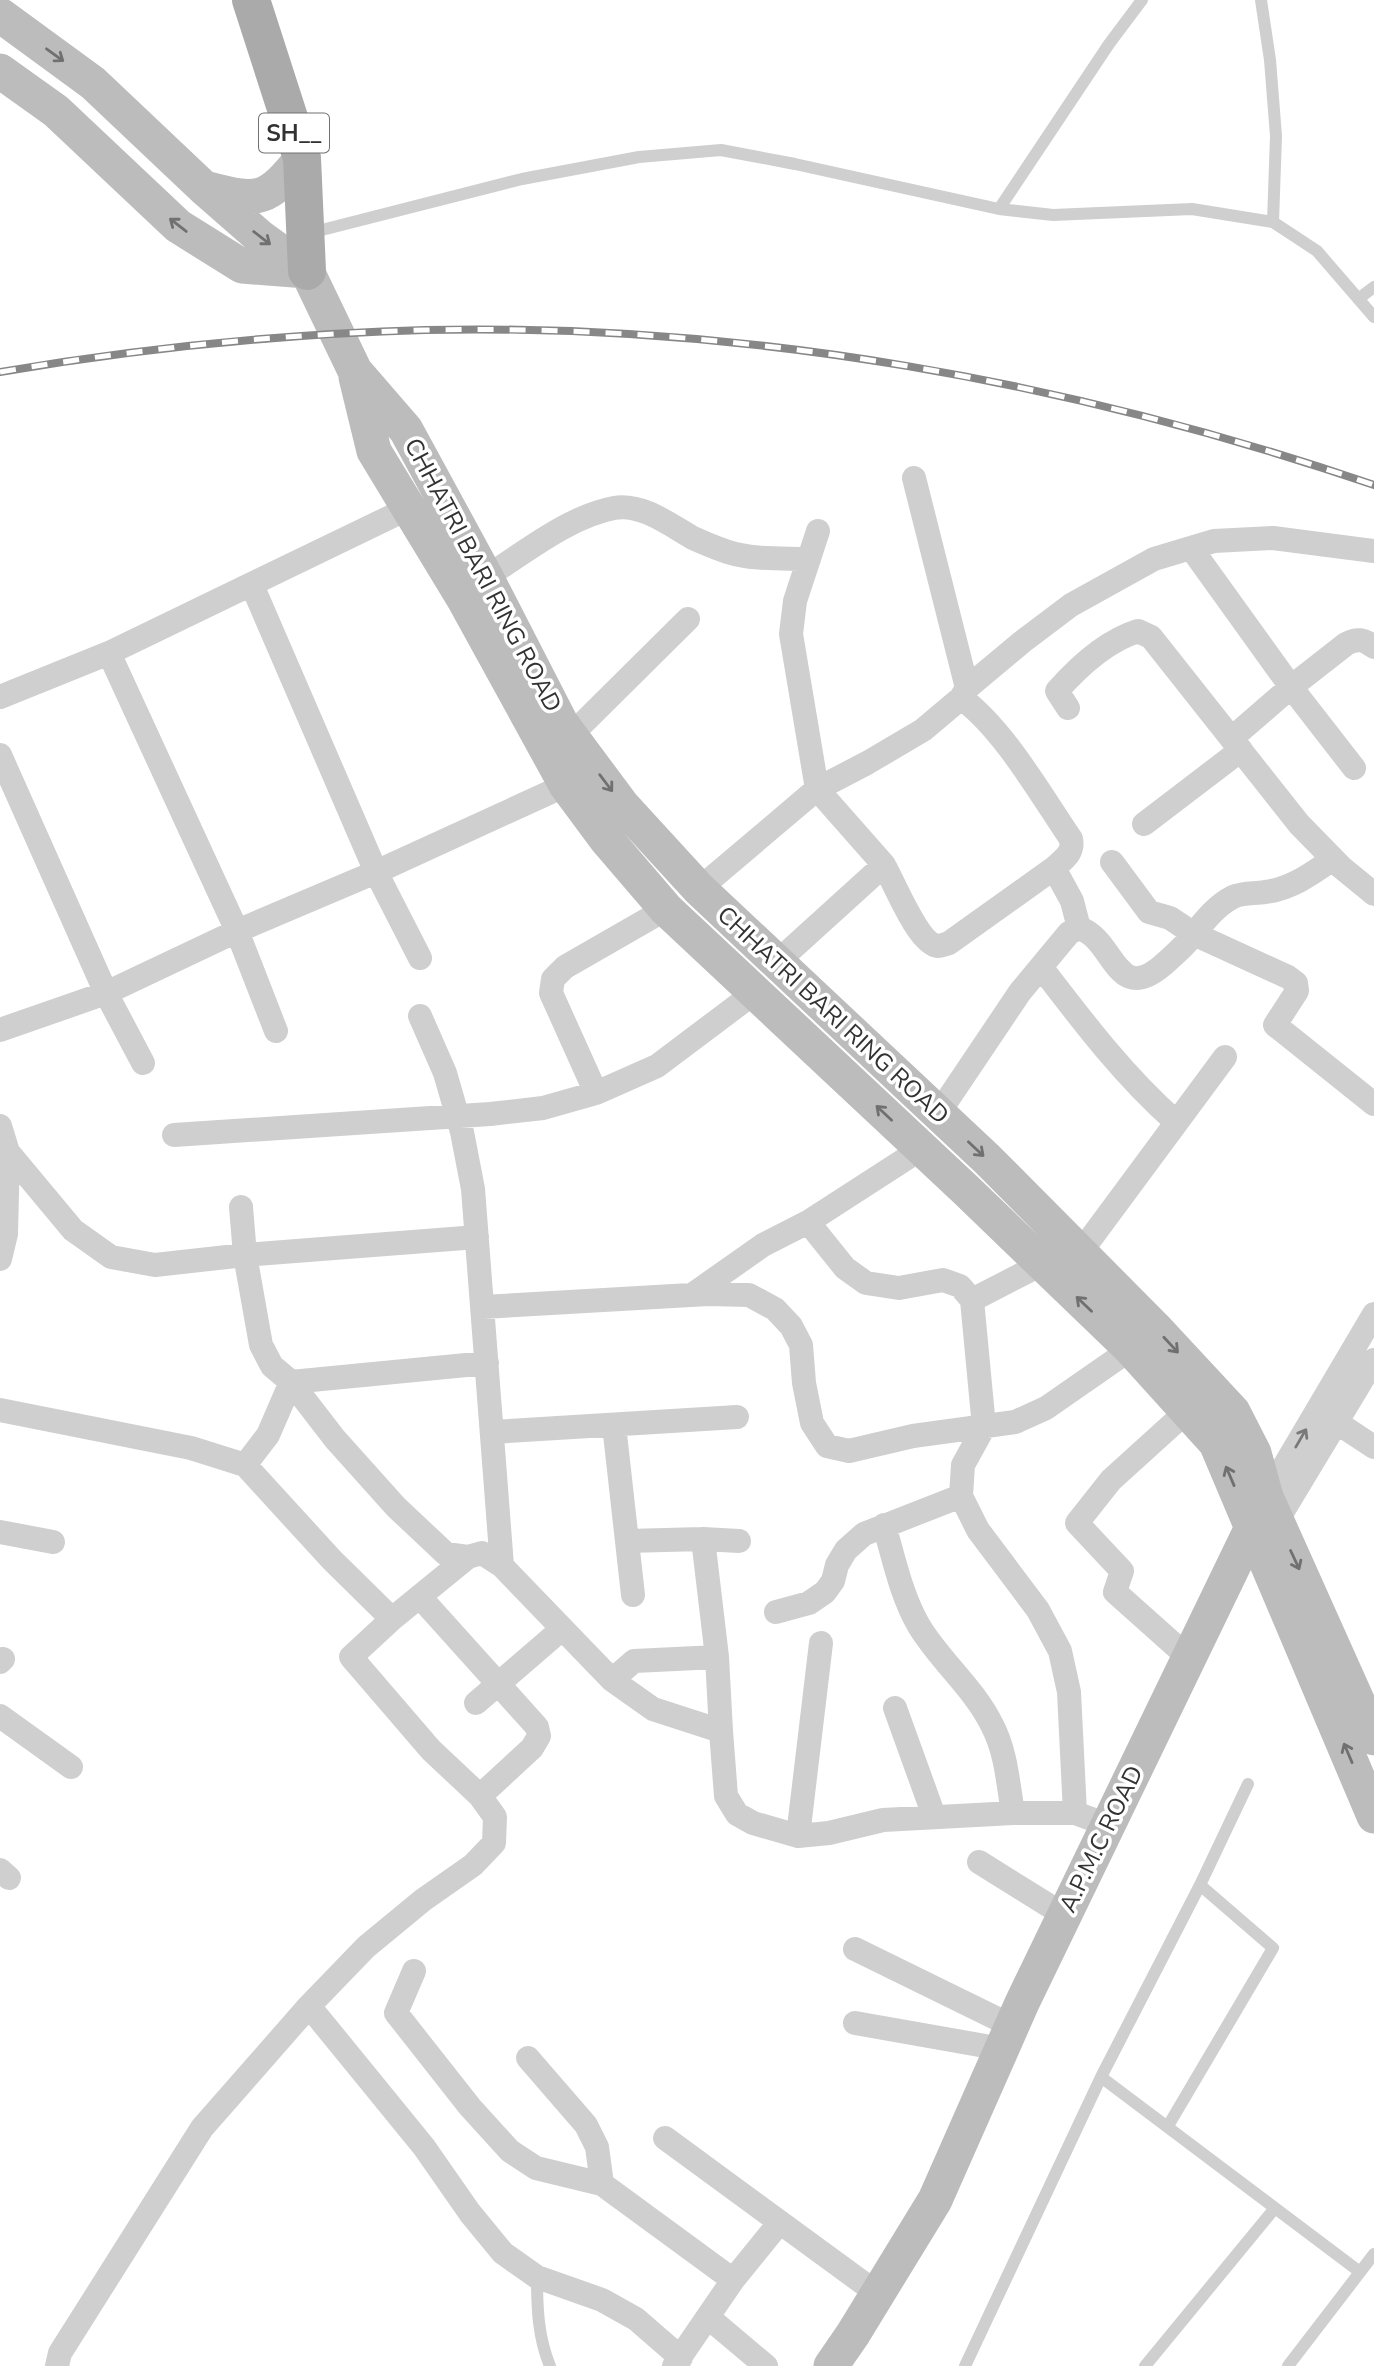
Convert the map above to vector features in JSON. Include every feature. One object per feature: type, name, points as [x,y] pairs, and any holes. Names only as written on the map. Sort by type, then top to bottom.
[{"type":"main road","name":"SH__","points":[[251,0],[302,158],[307,253]]},
{"type":"main road","points":[[3,13],[93,83],[260,237],[307,253]]},
{"type":"main road","points":[[0,71],[56,111],[177,226],[242,267],[307,253]]},
{"type":"main road","points":[[204,188],[232,196],[256,197],[282,183],[302,158]]},
{"type":"main road","name":"CHHATRI BARI RING ROAD","points":[[307,253],[355,371],[406,430],[570,736],[622,805],[699,889],[1080,1252],[1233,1412],[1254,1453],[1264,1524],[1374,1738]]},
{"type":"main road","points":[[355,371],[374,451],[465,601],[566,785],[606,839],[666,909],[1131,1349],[1216,1443],[1264,1524],[1374,1816]]},
{"type":"main road","name":"A.P.M.C ROAD","points":[[831,2366],[934,2200],[1007,2037],[1189,1658],[1264,1524]]},
{"type":"main road","name":"A.P.M.C ROAD","points":[[856,2366],[952,2209],[1264,1524]]},
{"type":"street","points":[[818,531],[795,601],[790,634],[817,789],[884,865],[911,919],[930,943],[939,946],[949,943],[1054,868],[1070,853],[1072,846],[1071,838],[1000,737],[964,693],[914,478]]},
{"type":"street","points":[[486,577],[565,527],[588,515],[616,507],[639,509],[696,539],[730,552],[758,557],[808,559]]},
{"type":"street","points":[[0,697],[109,653],[409,508]]},
{"type":"street","points":[[699,889],[817,789],[923,730],[1022,642],[1072,605],[1154,559],[1214,541],[1273,538],[1374,551]]},
{"type":"street","points":[[1191,548],[1291,687],[1354,768]]},
{"type":"street","points":[[252,585],[376,872],[420,958]]},
{"type":"street","points":[[570,736],[688,619]]},
{"type":"street","points":[[1068,708],[1057,691],[1082,663],[1126,635],[1138,631],[1151,637],[1299,824],[1333,859],[1374,894]]},
{"type":"street","points":[[1144,824],[1237,744],[1291,687],[1346,644],[1356,639],[1366,640],[1374,647]]},
{"type":"street","points":[[109,653],[237,931],[276,1031]]},
{"type":"street","points":[[0,755],[106,993],[143,1063]]},
{"type":"street","points":[[0,1030],[106,993],[237,931],[376,872],[566,785]]},
{"type":"street","points":[[938,1114],[1000,1020],[1069,933],[1079,928],[1088,931],[1124,975],[1137,980],[1150,976],[1186,945],[1223,903],[1236,895],[1265,892],[1294,884],[1333,859]]},
{"type":"street","points":[[1112,862],[1149,912],[1170,918],[1194,934],[1296,983],[1297,991],[1275,1025],[1374,1104]]},
{"type":"street","points":[[776,963],[884,865]]},
{"type":"street","points":[[1054,868],[1072,901],[1079,928]]},
{"type":"street","points":[[596,1093],[551,993],[553,979],[565,967],[666,909]]},
{"type":"street","points":[[1041,967],[1103,1048],[1148,1097],[1176,1122]]},
{"type":"street","points":[[174,1135],[543,1108],[596,1093],[657,1066],[754,993]]},
{"type":"street","points":[[420,1016],[445,1073],[470,1165],[502,1566]]},
{"type":"street","points":[[1080,1252],[1225,1057]]},
{"type":"street","points":[[0,1126],[8,1152],[0,1259]]},
{"type":"street","points":[[692,1295],[763,1245],[808,1222],[921,1149]]},
{"type":"street","points":[[8,1152],[73,1230],[111,1257],[155,1265],[245,1255],[477,1237]]},
{"type":"street","points":[[241,1207],[245,1255],[261,1345],[272,1366],[291,1382],[335,1439],[396,1507],[446,1554],[468,1557],[482,1553],[502,1566],[612,1680],[653,1709],[721,1731]]},
{"type":"street","points":[[808,1222],[845,1268],[866,1283],[899,1288],[943,1280],[960,1286],[972,1300],[984,1427],[964,1465],[961,1496],[978,1530],[1038,1609],[1060,1651],[1069,1692],[1075,1813]]},
{"type":"street","points":[[972,1300],[1042,1264]]},
{"type":"street","points":[[483,1307],[692,1295],[749,1295],[775,1309],[791,1326],[801,1345],[804,1383],[812,1423],[827,1446],[849,1451],[914,1436],[1015,1422],[1046,1408],[1131,1349]]},
{"type":"street","name":"A.P.M.C ROAD","points":[[1264,1524],[1374,1314]]},
{"type":"street","name":"A.P.M.C ROAD","points":[[1264,1524],[1336,1422],[1374,1360]]},
{"type":"street","points":[[291,1382],[487,1363]]},
{"type":"street","points":[[245,1465],[268,1435],[291,1382]]},
{"type":"street","points":[[0,1410],[191,1448],[245,1465],[332,1560],[392,1619]]},
{"type":"street","points":[[1186,1412],[1111,1480],[1077,1523],[1122,1572],[1115,1592],[1189,1658]]},
{"type":"street","points":[[492,1432],[737,1417]]},
{"type":"street","points":[[1336,1422],[1374,1447]]},
{"type":"street","points":[[614,1425],[633,1595]]},
{"type":"street","points":[[776,1612],[809,1602],[825,1592],[833,1581],[837,1565],[846,1550],[864,1534],[961,1496]]},
{"type":"street","points":[[884,1525],[905,1596],[918,1624],[936,1651],[972,1693],[1001,1744],[1013,1813]]},
{"type":"street","points":[[0,1532],[53,1542]]},
{"type":"street","points":[[703,1539],[717,1657],[726,1796],[737,1814],[753,1823],[798,1836],[830,1833],[883,1820],[1013,1813],[1075,1813],[1108,1825]]},
{"type":"street","points":[[627,1541],[738,1541]]},
{"type":"street","points":[[57,2366],[60,2353],[202,2128],[309,2006],[366,1947],[423,1900],[473,1865],[494,1843],[495,1817],[480,1796],[431,1750],[351,1657],[392,1619],[468,1557]]},
{"type":"street","points":[[420,1597],[532,1720],[539,1736],[532,1748],[480,1796]]},
{"type":"street","points":[[476,1703],[562,1629]]},
{"type":"street","points":[[798,1836],[821,1643]]},
{"type":"street","points":[[612,1680],[634,1661],[717,1657]]},
{"type":"street","points":[[895,1708],[934,1816]]},
{"type":"street","points":[[0,1716],[71,1767]]},
{"type":"street","points":[[979,1862],[1065,1915]]},
{"type":"street","points":[[855,1949],[1007,2037]]},
{"type":"street","points":[[414,1971],[396,2013],[470,2107],[510,2151],[536,2168],[603,2184],[733,2280]]},
{"type":"street","points":[[309,2006],[400,2117],[470,2213],[503,2253],[537,2277],[602,2300],[636,2319],[677,2362],[733,2280],[780,2222]]},
{"type":"street","points":[[855,2023],[1007,2037]]},
{"type":"street","points":[[528,2058],[586,2125],[597,2147],[603,2184]]},
{"type":"street","points":[[665,2138],[878,2294]]},
{"type":"street","points":[[709,2318],[766,2366]]},
{"type":"lane","points":[[999,209],[1109,44],[1142,0]]},
{"type":"lane","points":[[1261,0],[1270,60],[1276,136],[1273,222]]},
{"type":"lane","points":[[307,253],[535,177],[639,157],[721,150],[999,209],[1054,215],[1192,209],[1273,222],[1317,251],[1374,317]]},
{"type":"lane","points":[[1358,299],[1374,287]]},
{"type":"lane","points":[[965,2366],[1101,2077],[1200,1885],[1248,1784]]},
{"type":"lane","points":[[1167,2126],[1273,1948],[1200,1885]]},
{"type":"lane","points":[[1101,2077],[1360,2272]]},
{"type":"lane","points":[[1145,2366],[1275,2208]]},
{"type":"lane","points":[[1288,2366],[1374,2254]]},
{"type":"lane","points":[[537,2277],[542,2347],[550,2366]]},
{"type":"railway","points":[[0,372],[212,344],[371,332],[546,330],[667,337],[787,349],[906,366],[1025,388],[1259,448],[1374,485]]}]
